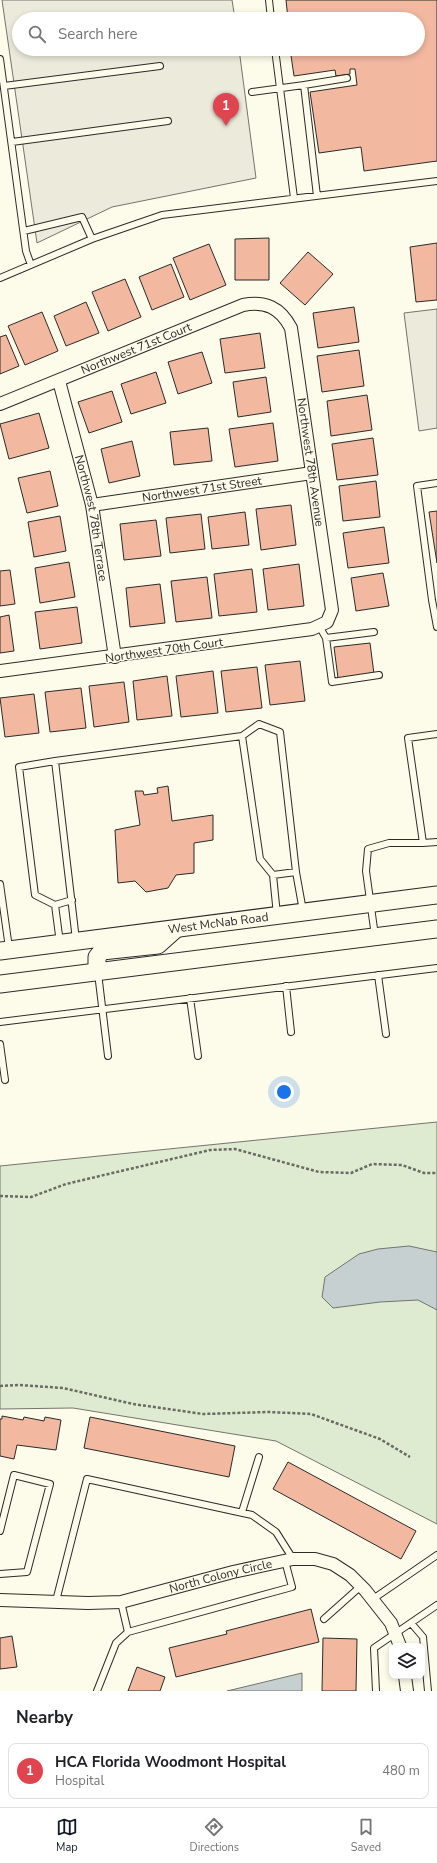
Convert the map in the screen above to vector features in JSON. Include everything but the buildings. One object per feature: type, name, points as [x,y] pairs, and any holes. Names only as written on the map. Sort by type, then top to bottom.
[{"type":"main road","name":"West McNab Road","points":[[4,950],[437,895]]},
{"type":"main road","points":[[98,972],[97,957],[102,951],[158,945],[176,929]]},
{"type":"main road","points":[[0,984],[437,929]]},
{"type":"street","name":"Northwest 71st Court","points":[[0,404],[243,305],[257,302],[274,308]]},
{"type":"street","name":"Northwest 78th Avenue","points":[[274,308],[285,316],[291,328],[332,610],[323,624]]},
{"type":"street","name":"Northwest 78th Terrace","points":[[59,381],[92,505],[115,657]]},
{"type":"street","name":"Northwest 71st Street","points":[[92,505],[312,473]]},
{"type":"street","name":"Northwest 70th Court","points":[[0,671],[312,630],[323,624]]},
{"type":"street","name":"North Colony Circle","points":[[0,1600],[121,1602],[233,1572],[289,1560],[315,1558],[333,1564],[350,1575],[361,1586],[391,1622],[399,1643]]},
{"type":"street","points":[[405,1679],[407,1691]]},
{"type":"lane","points":[[269,0],[270,12]]},
{"type":"lane","points":[[276,56],[294,198]]},
{"type":"lane","points":[[0,59],[26,251],[31,265]]},
{"type":"lane","points":[[4,86],[160,66]]},
{"type":"lane","points":[[252,92],[347,78]]},
{"type":"lane","points":[[304,85],[317,196]]},
{"type":"lane","points":[[12,142],[168,122]]},
{"type":"lane","points":[[0,278],[92,239],[162,215],[437,181]]},
{"type":"lane","points":[[24,231],[82,217],[92,239]]},
{"type":"lane","points":[[437,483],[417,486],[437,627]]},
{"type":"lane","points":[[323,624],[332,682],[378,675]]},
{"type":"lane","points":[[326,638],[374,632]]},
{"type":"lane","points":[[68,943],[56,905],[35,894],[18,768],[55,761],[242,736],[259,724],[280,732],[296,872],[303,912]]},
{"type":"lane","points":[[423,843],[408,738],[437,734]]},
{"type":"lane","points":[[242,736],[260,859],[273,875],[277,916]]},
{"type":"lane","points":[[55,761],[72,900],[68,943]]},
{"type":"lane","points":[[375,936],[366,871],[368,849],[389,843],[437,842]]},
{"type":"lane","points":[[273,875],[296,872]]},
{"type":"lane","points":[[0,884],[4,950]]},
{"type":"lane","points":[[56,905],[72,900]]},
{"type":"lane","points":[[0,1022],[437,968]]},
{"type":"lane","points":[[98,972],[108,1056]]},
{"type":"lane","points":[[378,975],[386,1034]]},
{"type":"lane","points":[[286,986],[291,1032]]},
{"type":"lane","points":[[190,998],[198,1056]]},
{"type":"lane","points":[[0,1044],[5,1080]]},
{"type":"lane","points":[[242,1512],[259,1456]]},
{"type":"lane","points":[[0,1530],[14,1475],[50,1484],[27,1572],[0,1574]]},
{"type":"lane","points":[[56,1601],[87,1479],[252,1515],[276,1532],[289,1560],[292,1587],[128,1632],[116,1643],[97,1691]]},
{"type":"lane","points":[[373,1599],[437,1554]]},
{"type":"lane","points":[[324,1619],[361,1586]]},
{"type":"lane","points":[[121,1602],[128,1632]]},
{"type":"lane","points":[[376,1691],[374,1648],[437,1606]]},
{"type":"lane","points":[[410,1623],[423,1637],[428,1691]]},
{"type":"path","points":[[0,1196],[30,1197],[66,1184],[210,1150],[236,1149],[319,1172],[351,1173],[372,1164],[402,1165],[424,1173],[437,1173]]},
{"type":"path","points":[[0,1386],[19,1385],[63,1388],[133,1404],[203,1414],[269,1412],[311,1414],[380,1439],[410,1457]]},
{"type":"green space","points":[[437,1122],[437,1524],[276,1441],[73,1408],[0,1409],[0,1166]]},
{"type":"shaded area","points":[[2,0],[232,0],[234,12],[12,12],[12,56],[240,56],[256,178],[112,207],[37,243]]},
{"type":"shaded area","points":[[437,309],[437,428],[419,431],[404,313]]},
{"type":"shaded area","points":[[409,1246],[437,1252],[437,1310],[418,1300],[380,1302],[333,1308],[322,1297],[325,1277],[359,1254],[378,1249]]},
{"type":"shaded area","points":[[302,1673],[302,1691],[227,1691]]},
{"type":"place","name":"HCA Florida Woodmont Hospital","points":[[226,126]]}]
